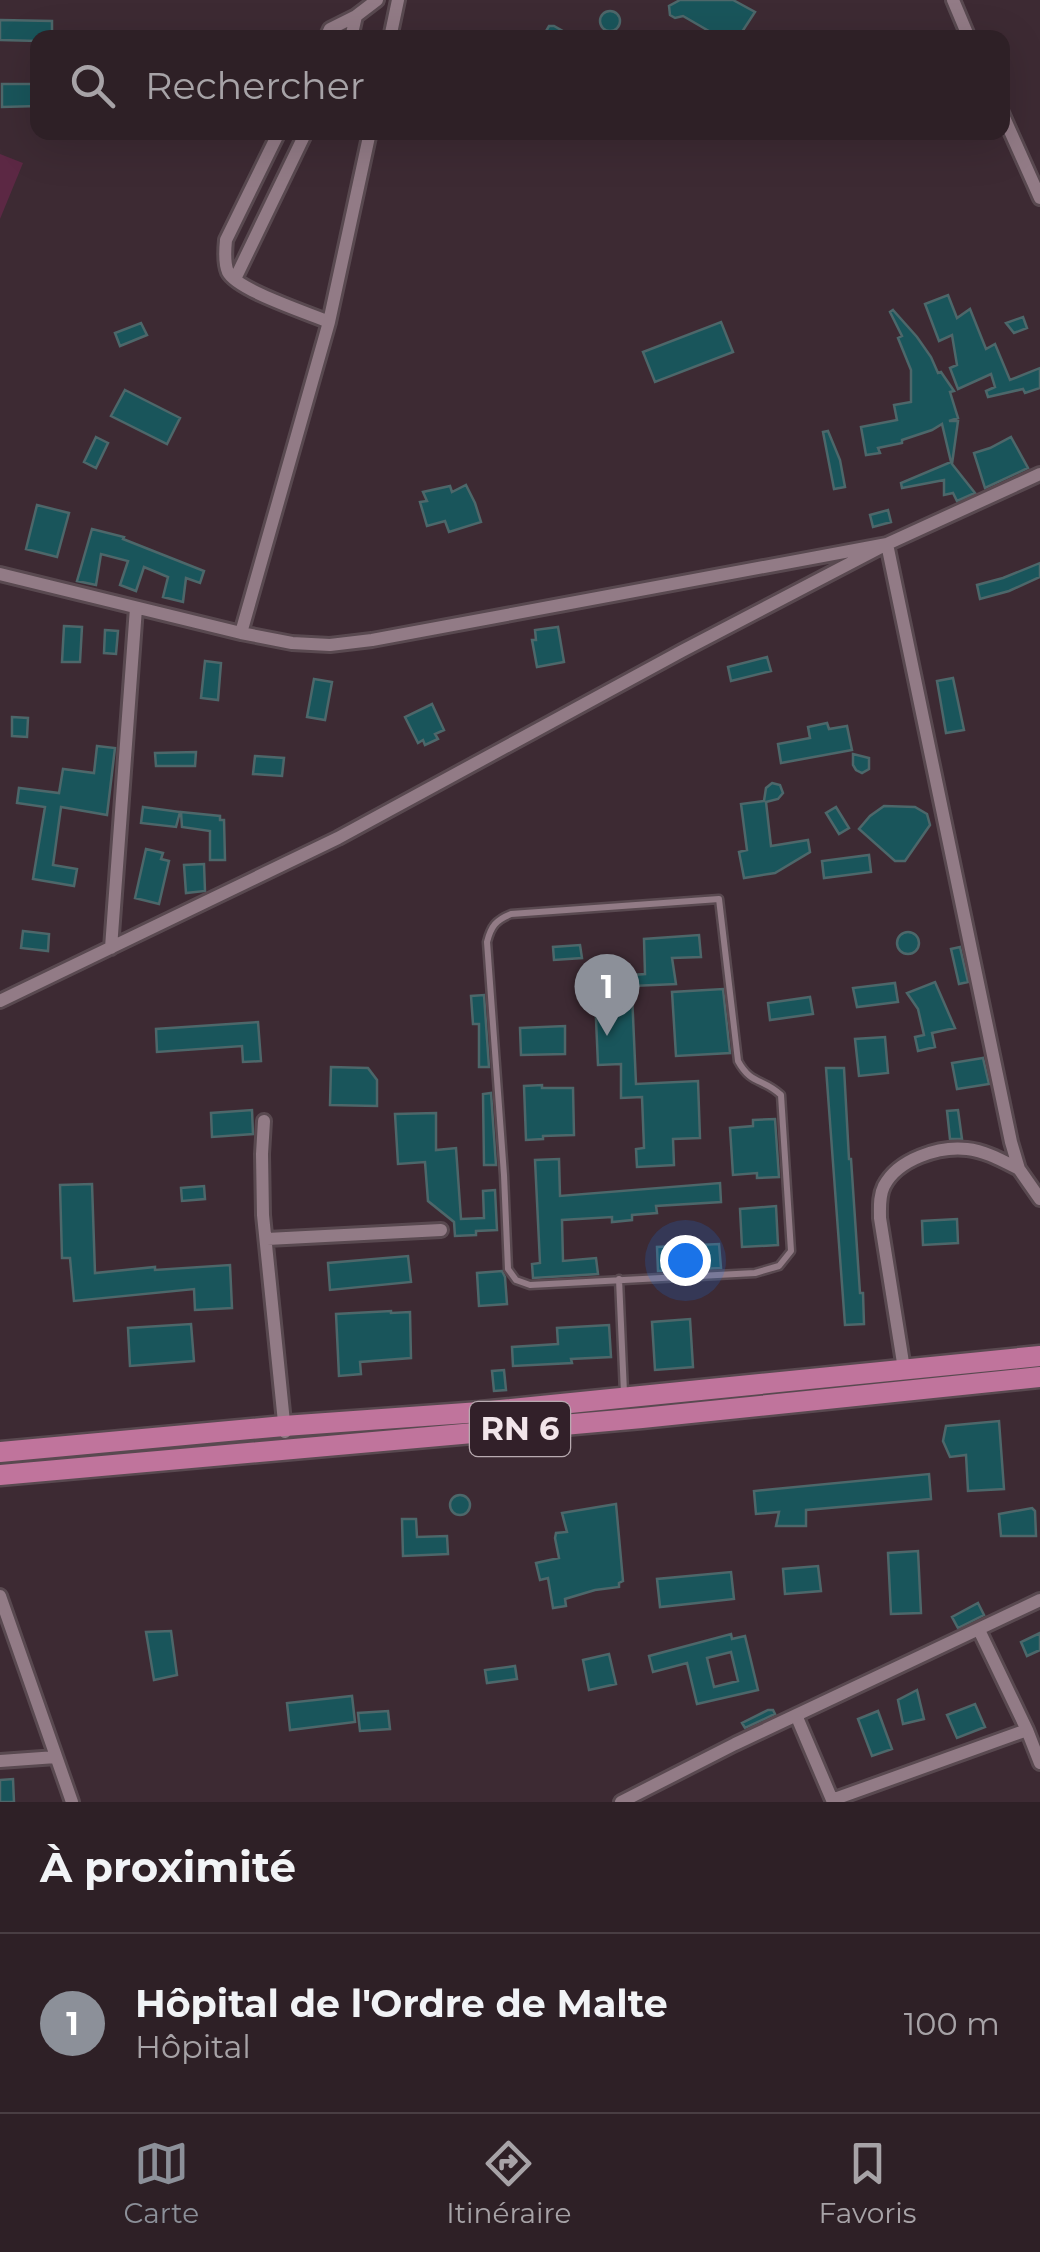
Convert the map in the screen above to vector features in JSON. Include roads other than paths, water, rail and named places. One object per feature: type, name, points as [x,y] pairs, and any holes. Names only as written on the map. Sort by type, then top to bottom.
[{"type":"main road","name":"RN 6","points":[[0,1452],[480,1412],[1040,1356]]},
{"type":"main road","name":"RN 6","points":[[0,1474],[642,1418],[1040,1377]]},
{"type":"street","points":[[330,30],[377,0]]},
{"type":"street","points":[[392,30],[398,0]]},
{"type":"street","points":[[953,0],[966,30]]},
{"type":"street","points":[[353,30],[356,16]]},
{"type":"street","points":[[1010,131],[1040,198]]},
{"type":"street","points":[[275,140],[226,240],[229,274],[244,287],[329,322]]},
{"type":"street","points":[[235,280],[302,140]]},
{"type":"street","points":[[241,633],[329,322],[368,140]]},
{"type":"street","points":[[0,1001],[338,838],[887,544],[1040,474]]},
{"type":"street","points":[[0,574],[241,633],[292,643],[330,645],[887,544]]},
{"type":"street","points":[[887,544],[1011,1142],[1019,1169],[1040,1199]]},
{"type":"street","points":[[111,948],[136,608]]},
{"type":"street","points":[[264,1121],[262,1190],[286,1450]]},
{"type":"street","points":[[904,1368],[880,1218],[885,1183],[922,1156],[949,1149],[970,1149],[1019,1169]]},
{"type":"street","points":[[267,1239],[441,1230]]},
{"type":"street","points":[[0,1596],[72,1802]]},
{"type":"street","points":[[621,1802],[1040,1600]]},
{"type":"street","points":[[979,1630],[1040,1763]]},
{"type":"street","points":[[796,1715],[833,1801],[1027,1730]]},
{"type":"street","points":[[0,1761],[56,1757]]},
{"type":"lane","points":[[719,899],[738,1061],[745,1074],[771,1085],[781,1094],[791,1251],[779,1266],[754,1272],[619,1280],[530,1285],[516,1280],[508,1269],[487,942],[497,920],[511,914],[719,899]]},
{"type":"lane","points":[[619,1280],[625,1397]]},
{"type":"place","name":"Hôpital de l'Ordre de Malte","points":[[607,1036]]}]
